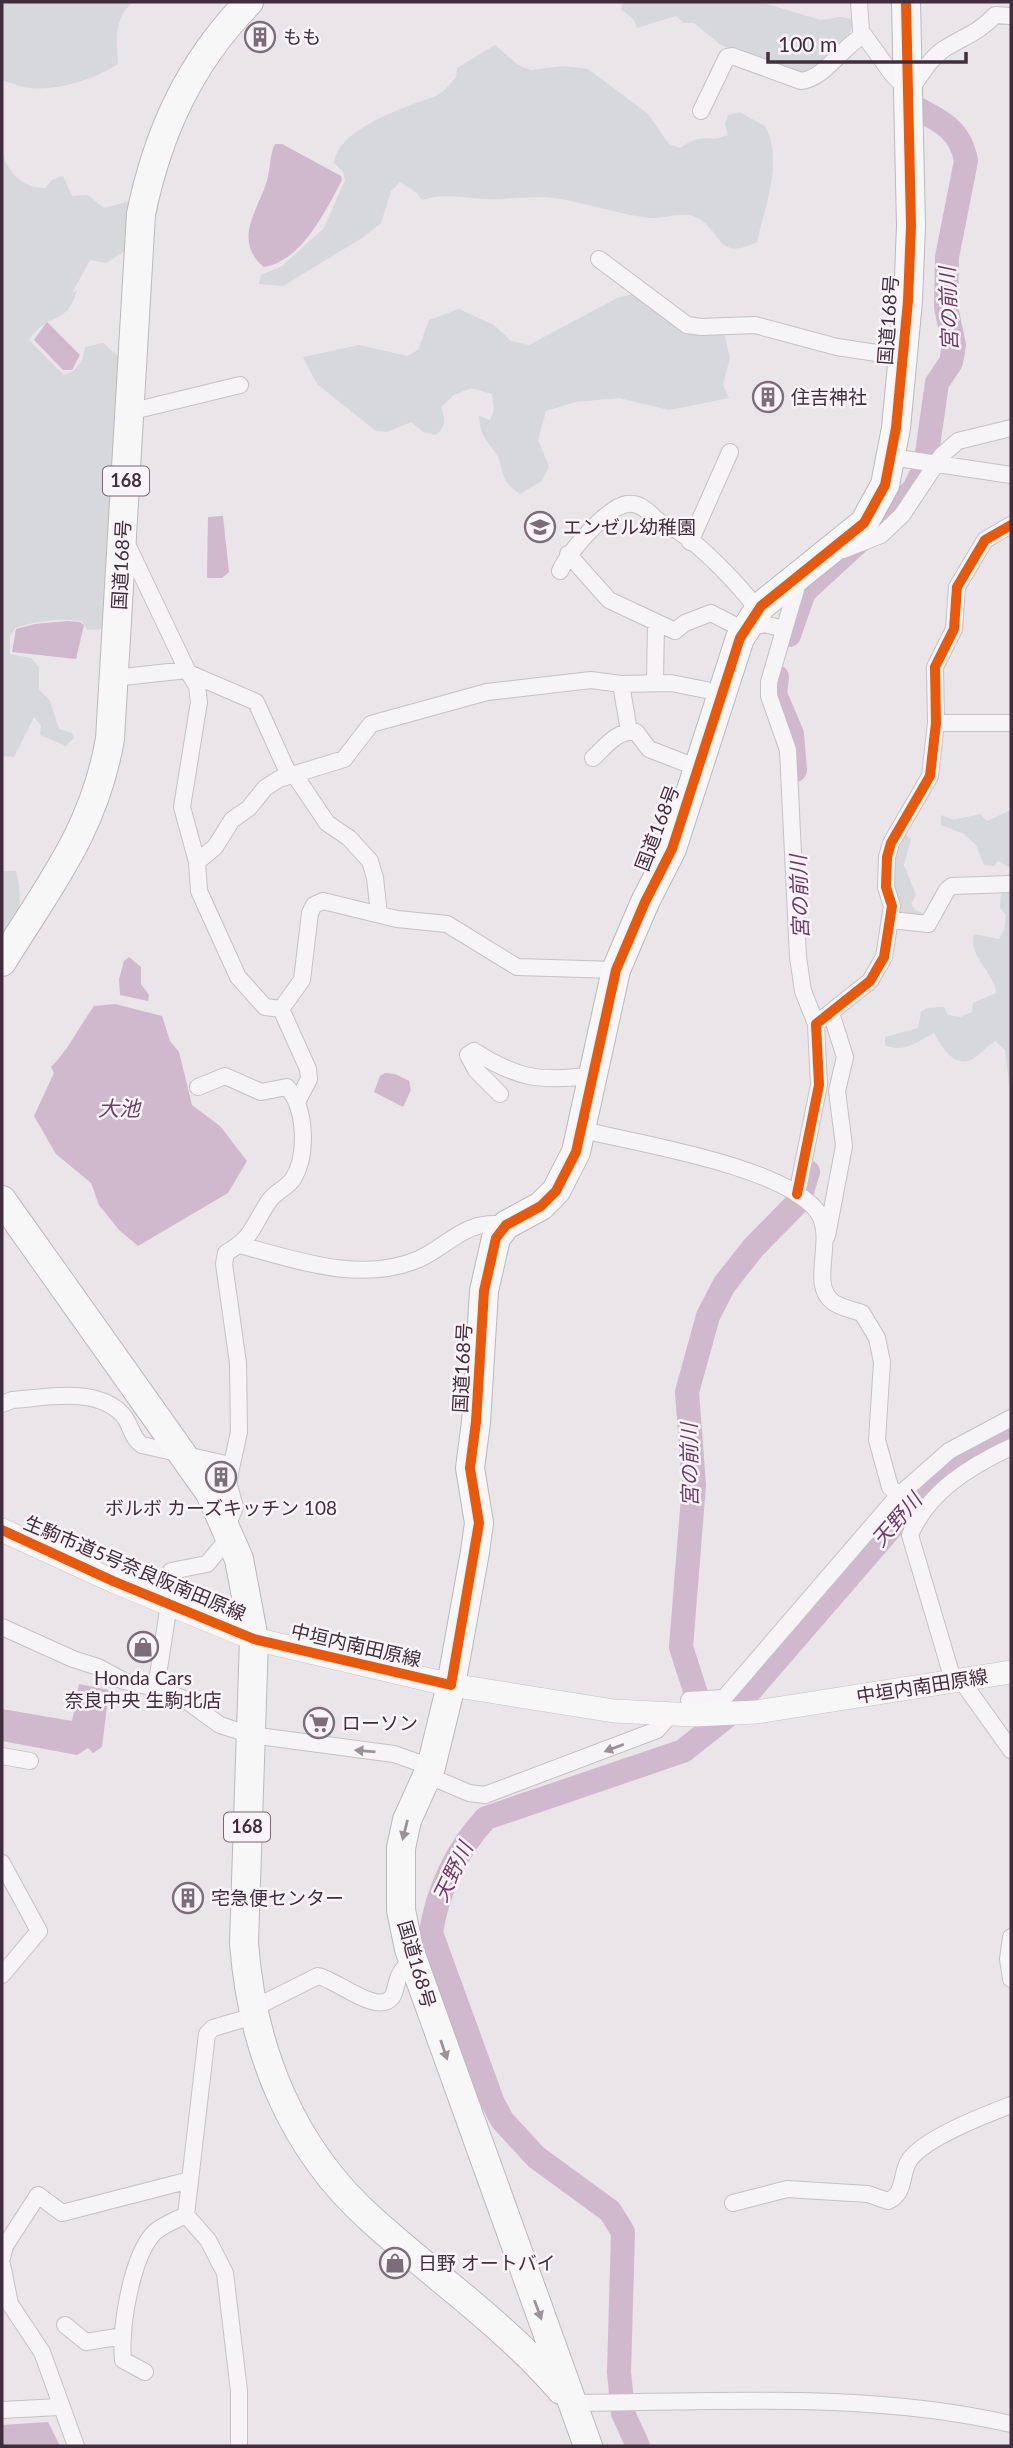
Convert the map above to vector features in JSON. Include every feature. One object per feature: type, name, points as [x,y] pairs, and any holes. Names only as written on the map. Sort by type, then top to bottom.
[{"type":"highway","name":"国道168号","points":[[2,962],[77,844],[104,776],[110,739],[141,214],[150,174],[164,128],[183,89],[205,52],[249,2]]},
{"type":"highway","name":"国道168号","points":[[588,2446],[412,1958],[401,1910],[401,1848],[407,1820],[430,1772],[451,1685],[479,1523],[470,1468],[476,1422],[484,1291],[496,1238],[506,1225],[541,1206],[556,1191],[576,1152],[596,1074],[616,970],[672,849],[721,693],[751,620],[810,566],[852,535],[877,502],[885,485],[903,357],[911,226],[906,2]]},
{"type":"highway","name":"国道168号","points":[[2,1200],[211,1493],[229,1530],[246,1584],[254,1639],[244,1943],[253,2012],[271,2075],[287,2111],[303,2138],[344,2193],[370,2219],[534,2358],[573,2403]]},
{"type":"main road","name":"生駒市道5号奈良阪南田原線","points":[[2,1530],[254,1639]]},
{"type":"main road","name":"中垣内南田原線","points":[[254,1639],[451,1685],[614,1711],[671,1714],[694,1707],[756,1712],[1011,1672]]},
{"type":"street","points":[[859,2],[859,21],[864,35],[907,92],[934,57],[945,48],[983,29],[995,15],[1011,16]]},
{"type":"street","points":[[701,111],[727,57],[732,56],[801,81],[809,80],[849,43],[864,35]]},
{"type":"street","points":[[598,260],[687,325],[701,327],[755,324],[837,347],[903,357]]},
{"type":"street","points":[[130,412],[240,385]]},
{"type":"street","points":[[801,1196],[819,1085],[816,1024],[803,990],[799,957],[788,750],[769,696],[769,681],[784,629],[810,566],[881,535],[902,515],[942,455],[958,441],[1011,428]]},
{"type":"street","points":[[690,542],[730,452]]},
{"type":"street","points":[[891,457],[1011,475]]},
{"type":"street","points":[[877,502],[902,515]]},
{"type":"street","points":[[560,570],[568,554],[616,508],[628,504],[642,506],[690,542],[742,589],[751,620]]},
{"type":"street","points":[[816,1024],[878,972],[891,920],[892,906],[886,887],[887,857],[891,843],[930,776],[936,723],[935,667],[954,629],[957,587],[985,540],[1011,525]]},
{"type":"street","points":[[123,536],[197,686],[198,709],[182,807],[197,862],[199,891],[237,977],[265,1007],[281,1009]]},
{"type":"street","points":[[568,554],[609,600],[675,631],[711,612],[784,629]]},
{"type":"street","points":[[655,681],[656,623]]},
{"type":"street","points":[[114,678],[188,671],[222,690],[256,702],[292,774],[327,823],[355,843],[370,861],[379,914]]},
{"type":"street","points":[[197,862],[215,848],[232,820],[249,808],[265,788],[292,774],[344,759],[365,728],[372,724],[487,692],[591,680],[621,684],[655,681],[721,693]]},
{"type":"street","points":[[621,684],[629,731]]},
{"type":"street","points":[[936,723],[1011,723]]},
{"type":"street","points":[[593,758],[618,735],[629,731],[636,732],[649,749],[698,768]]},
{"type":"street","points":[[891,920],[928,924],[952,886],[1011,884]]},
{"type":"street","points":[[281,1009],[302,980],[310,913],[314,905],[323,901],[379,914],[447,924],[517,967],[616,970]]},
{"type":"street","points":[[281,1009],[308,1069],[309,1079],[297,1102]]},
{"type":"street","points":[[826,1240],[831,1228],[844,1154],[844,1125],[837,1091],[845,1057],[831,1013]]},
{"type":"street","points":[[500,1094],[476,1070],[468,1055],[474,1051],[503,1070],[523,1076],[572,1078],[596,1074]]},
{"type":"street","points":[[156,1688],[164,1602],[171,1571],[207,1564],[229,1530],[235,1507],[228,1482],[239,1432],[239,1363],[225,1264],[226,1254],[246,1242],[272,1197],[293,1179],[302,1145],[301,1113],[287,1087],[261,1092],[225,1076],[198,1087]]},
{"type":"street","points":[[583,1130],[722,1164],[780,1184],[801,1196],[818,1213],[825,1227],[822,1278],[828,1298],[835,1304],[862,1313],[877,1338],[884,1378],[877,1440],[890,1487],[897,1497],[918,1515]]},
{"type":"street","points":[[240,1245],[317,1264],[369,1270],[419,1259],[469,1228],[492,1223],[506,1225]]},
{"type":"street","points":[[2,1404],[12,1400],[88,1397],[122,1413],[136,1442],[142,1445],[185,1457],[230,1465]]},
{"type":"street","points":[[694,1707],[724,1698],[897,1497],[949,1451],[1011,1418]]},
{"type":"street","points":[[1011,1447],[956,1479],[918,1515],[910,1535],[957,1680],[1011,1750]]},
{"type":"street","points":[[2,1627],[73,1659],[98,1667],[124,1681],[156,1688],[184,1699],[220,1725],[251,1735],[394,1754],[469,1793],[485,1795],[657,1730],[671,1714]]},
{"type":"street","points":[[2,1756],[30,1762]]},
{"type":"street","points":[[2,1863],[39,1931],[2,1975]]},
{"type":"street","points":[[1011,1937],[1008,1959],[1011,1979]]},
{"type":"street","points":[[239,2446],[239,2391],[225,2273],[208,2240],[186,2215],[207,2034],[213,2028],[253,2012],[318,1976],[341,1984],[366,2000],[376,2004],[384,2003],[391,1998],[400,1973],[412,1958]]},
{"type":"street","points":[[733,2203],[787,2189],[867,2194],[888,2201],[899,2193],[910,2160],[921,2150],[965,2123],[1011,2105]]},
{"type":"street","points":[[2,2258],[5,2246],[38,2195],[62,2213],[190,2180]]},
{"type":"street","points":[[145,2372],[123,2360],[123,2336],[133,2275],[153,2233],[186,2215]]},
{"type":"street","points":[[2,2264],[10,2304],[41,2352],[59,2407],[76,2446]]},
{"type":"street","points":[[65,2325],[86,2342],[123,2336]]},
{"type":"street","points":[[573,2403],[794,2402],[959,2412],[1011,2424]]},
{"type":"street","points":[[2,2410],[59,2407]]},
{"type":"shaded area","points":[[2,2],[133,2],[119,23],[118,64],[87,79],[52,88],[29,88],[3,80],[2,110]]},
{"type":"shaded area","points":[[623,2],[760,2],[821,20],[840,17],[853,19],[843,44],[807,73],[786,70],[721,45],[694,23],[684,23],[676,16],[637,28],[634,20],[621,9]]},
{"type":"shaded area","points":[[495,45],[518,65],[531,70],[563,66],[588,69],[648,114],[669,144],[680,148],[694,140],[728,135],[725,124],[728,115],[739,112],[765,126],[773,154],[773,168],[757,242],[743,247],[726,246],[703,221],[688,215],[650,218],[547,197],[494,199],[445,196],[422,200],[416,192],[400,182],[391,191],[381,223],[362,238],[283,286],[259,284],[261,275],[282,266],[324,228],[345,180],[343,172],[334,163],[338,150],[348,139],[392,112],[439,95],[456,77],[457,68]]},
{"type":"shaded area","points":[[2,148],[11,170],[29,185],[45,188],[52,180],[63,176],[72,196],[88,195],[104,208],[130,201],[125,251],[106,263],[90,260],[72,293],[77,290],[68,309],[36,331],[29,340],[64,375],[79,365],[85,347],[103,343],[119,357],[123,398],[104,629],[87,630],[82,621],[49,621],[15,628],[10,637],[10,654],[31,658],[39,667],[39,689],[50,701],[59,729],[72,733],[74,738],[66,746],[40,735],[41,726],[34,717],[14,757],[2,756]]},
{"type":"shaded area","points":[[634,294],[688,333],[724,333],[730,358],[723,384],[729,398],[669,410],[619,398],[575,402],[546,411],[538,440],[549,466],[542,481],[520,494],[504,478],[498,457],[480,427],[479,416],[490,420],[494,410],[492,394],[471,388],[454,395],[441,407],[444,422],[436,435],[423,432],[411,422],[387,432],[376,431],[317,384],[303,357],[359,345],[407,356],[418,350],[429,320],[459,309],[494,325],[511,341],[529,345],[617,298]]},
{"type":"shaded area","points":[[1011,810],[1010,868],[998,861],[994,866],[984,865],[976,845],[964,834],[941,825],[941,815],[954,820],[980,814],[987,821]]},
{"type":"shaded area","points":[[902,832],[911,839],[904,865],[916,895],[911,904],[915,910],[928,915],[928,919],[895,913],[888,879]]},
{"type":"shaded area","points":[[2,871],[16,871],[20,901],[13,925],[2,944]]},
{"type":"shaded area","points":[[1007,888],[1011,890],[1011,1100],[1005,1050],[995,1041],[973,1059],[966,1061],[954,1059],[949,1055],[934,1033],[904,1047],[885,1045],[885,1037],[918,1028],[921,1012],[927,1008],[944,1007],[948,1015],[960,1017],[972,1012],[973,1003],[996,993],[995,985],[978,958],[973,943],[974,934],[999,939],[1004,930],[1006,915],[1000,908],[1001,894]]},
{"type":"water","points":[[275,144],[282,144],[341,176],[342,180],[320,219],[301,245],[278,263],[264,267],[250,247],[249,236],[250,225],[267,181]]},
{"type":"water","points":[[47,322],[80,355],[72,370],[63,370],[34,340]]},
{"type":"water","points":[[223,516],[229,572],[222,578],[207,578],[208,517]]},
{"type":"water","points":[[67,621],[84,625],[76,659],[12,652],[16,629]]},
{"type":"water","points":[[129,957],[141,967],[141,984],[149,995],[148,1001],[120,995],[119,979],[124,961]]},
{"type":"water","name":"大池","points":[[115,1004],[162,1016],[170,1041],[179,1052],[192,1105],[220,1126],[247,1161],[228,1193],[138,1246],[119,1230],[99,1205],[91,1183],[56,1154],[34,1116],[54,1073],[51,1067],[94,1006]]},
{"type":"water","points":[[385,1073],[395,1074],[409,1081],[411,1090],[403,1107],[374,1092],[380,1076]]},
{"type":"water","points":[[79,1684],[109,1690],[102,1747],[93,1753],[88,1748],[77,1755],[2,1741],[2,1709],[72,1721]]},
{"type":"water","points":[[48,2422],[60,2446],[2,2446],[2,2425]]},
{"type":"waterway","name":"宮の前川","points":[[789,635],[804,592],[914,489],[925,467],[937,383],[951,362],[954,345],[946,307],[947,257],[966,161],[959,141],[948,127],[914,107]]},
{"type":"waterway","name":"宮の前川","points":[[777,677],[775,694],[792,734],[795,770]]},
{"type":"waterway","name":"宮の前川","points":[[708,1731],[681,1647],[694,1485],[687,1392],[708,1316],[724,1285],[753,1248],[799,1201],[808,1172]]},
{"type":"waterway","name":"天野川","points":[[638,2446],[623,2413],[619,2372],[623,2232],[610,2211],[536,2157],[502,2120],[493,2103],[431,1933],[443,1886],[457,1857],[486,1818],[683,1751],[726,1717],[934,1478],[962,1456],[1011,1432]]},
{"type":"cycle path","points":[[2,1530],[113,1581],[254,1639],[451,1685],[479,1523],[470,1468],[476,1422],[484,1291],[496,1238],[506,1225],[541,1206],[556,1191],[576,1152],[616,970],[645,902],[672,849],[740,638],[761,606],[864,523],[885,485],[896,428],[908,301],[911,226],[906,2]]},
{"type":"cycle path","points":[[797,1194],[819,1085],[816,1024],[870,981],[884,957],[892,906],[886,887],[887,857],[891,843],[930,776],[936,723],[935,667],[954,629],[957,587],[985,540],[1011,525]]},
{"type":"place","name":"もも","points":[[260,37]]},
{"type":"place","name":"住吉神社","points":[[768,397]]},
{"type":"place","name":"エンゼル幼稚園","points":[[540,527]]},
{"type":"place","name":"ボルボ カーズキッチン 108","points":[[221,1477]]},
{"type":"place","name":"Honda Cars 奈良中央 生駒北店","points":[[143,1647]]},
{"type":"place","name":"ローソン","points":[[319,1723]]},
{"type":"place","name":"宅急便センター","points":[[188,1898]]},
{"type":"place","name":"日野 オートバイ","points":[[395,2263]]}]
